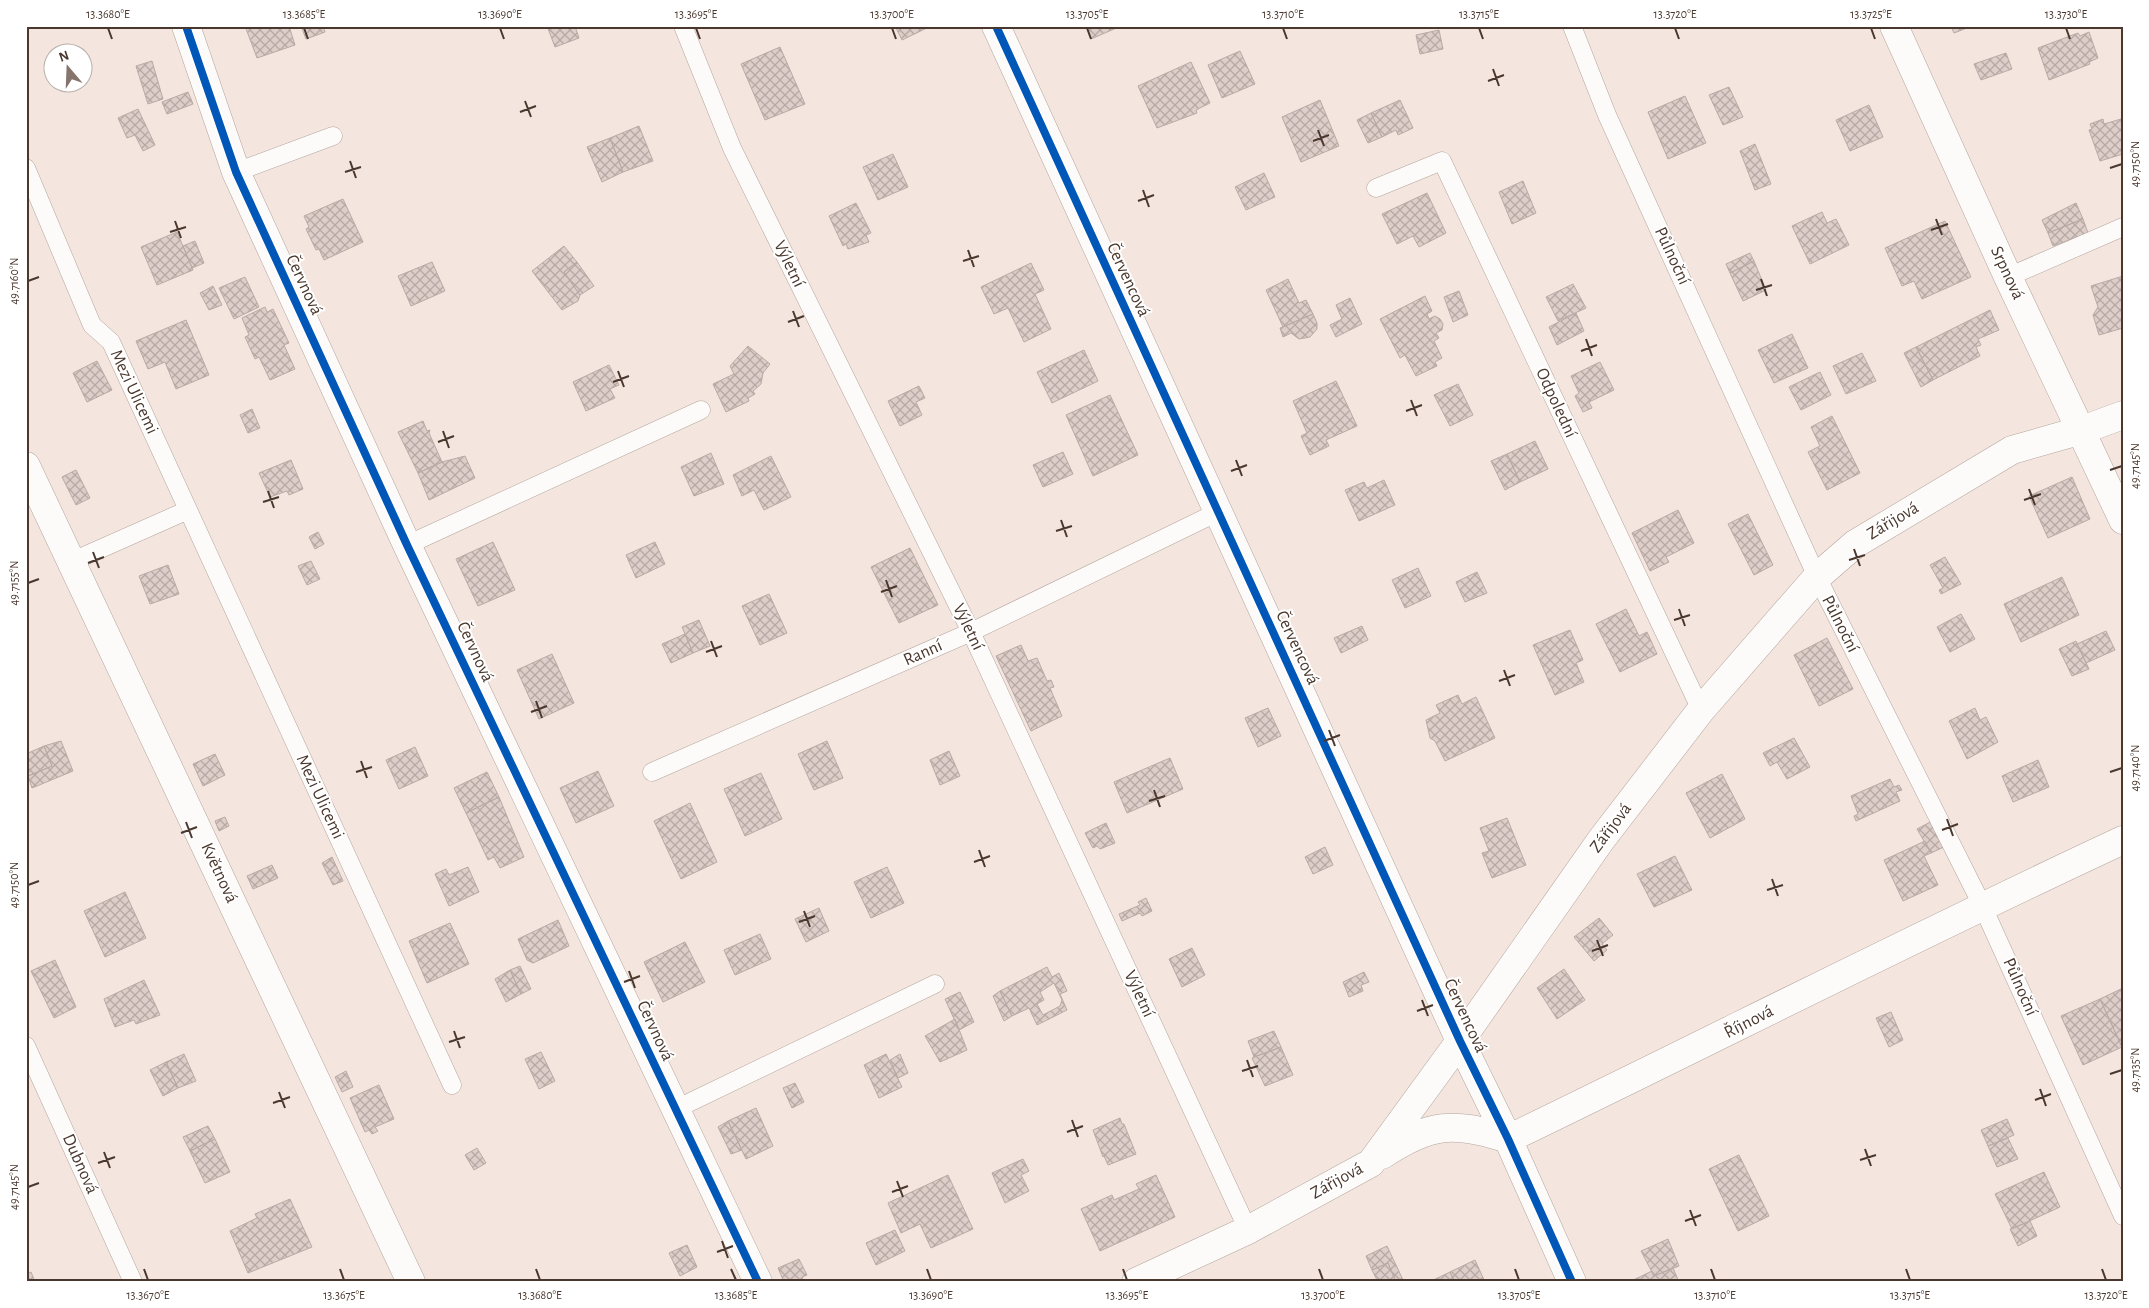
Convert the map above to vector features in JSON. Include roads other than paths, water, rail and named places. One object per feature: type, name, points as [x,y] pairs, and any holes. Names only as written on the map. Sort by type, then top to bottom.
[{"type":"street","name":"Červnová","points":[[186,26],[236,172],[408,545],[758,1282]]},
{"type":"street","name":"Červencová","points":[[996,26],[1572,1282]]},
{"type":"street","name":"Srpnová","points":[[1894,26],[2008,276],[2123,520]]},
{"type":"street","name":"Zářijová","points":[[1136,1282],[1248,1230],[1370,1163],[1460,1041],[1601,840],[1701,710],[1817,577],[1855,544],[2012,450],[2082,430],[2123,415]]},
{"type":"street","name":"Květnová","points":[[26,466],[73,561],[411,1282]]},
{"type":"street","name":"Říjnová","points":[[1508,1139],[1694,1050],[1982,905],[2123,840]]},
{"type":"street","points":[[1370,1163],[1408,1138],[1438,1128],[1476,1128],[1508,1139]]},
{"type":"lane","name":"Výletní","points":[[683,26],[732,148],[971,632],[1248,1230]]},
{"type":"lane","name":"Půlnoční","points":[[1572,26],[1607,115],[1817,577],[1982,905],[2123,1216]]},
{"type":"lane","points":[[236,172],[333,136]]},
{"type":"lane","name":"Odpolední","points":[[1376,188],[1442,162],[1701,710]]},
{"type":"lane","name":"Mezi Ulicemi","points":[[26,168],[92,325],[111,342],[452,1085]]},
{"type":"lane","points":[[2008,276],[2123,227]]},
{"type":"lane","points":[[408,545],[701,410]]},
{"type":"lane","points":[[73,561],[188,510]]},
{"type":"lane","name":"Ranní","points":[[652,772],[971,632],[1218,512]]},
{"type":"lane","points":[[676,1108],[935,984]]},
{"type":"lane","name":"Dubnová","points":[[26,1046],[133,1282]]}]
